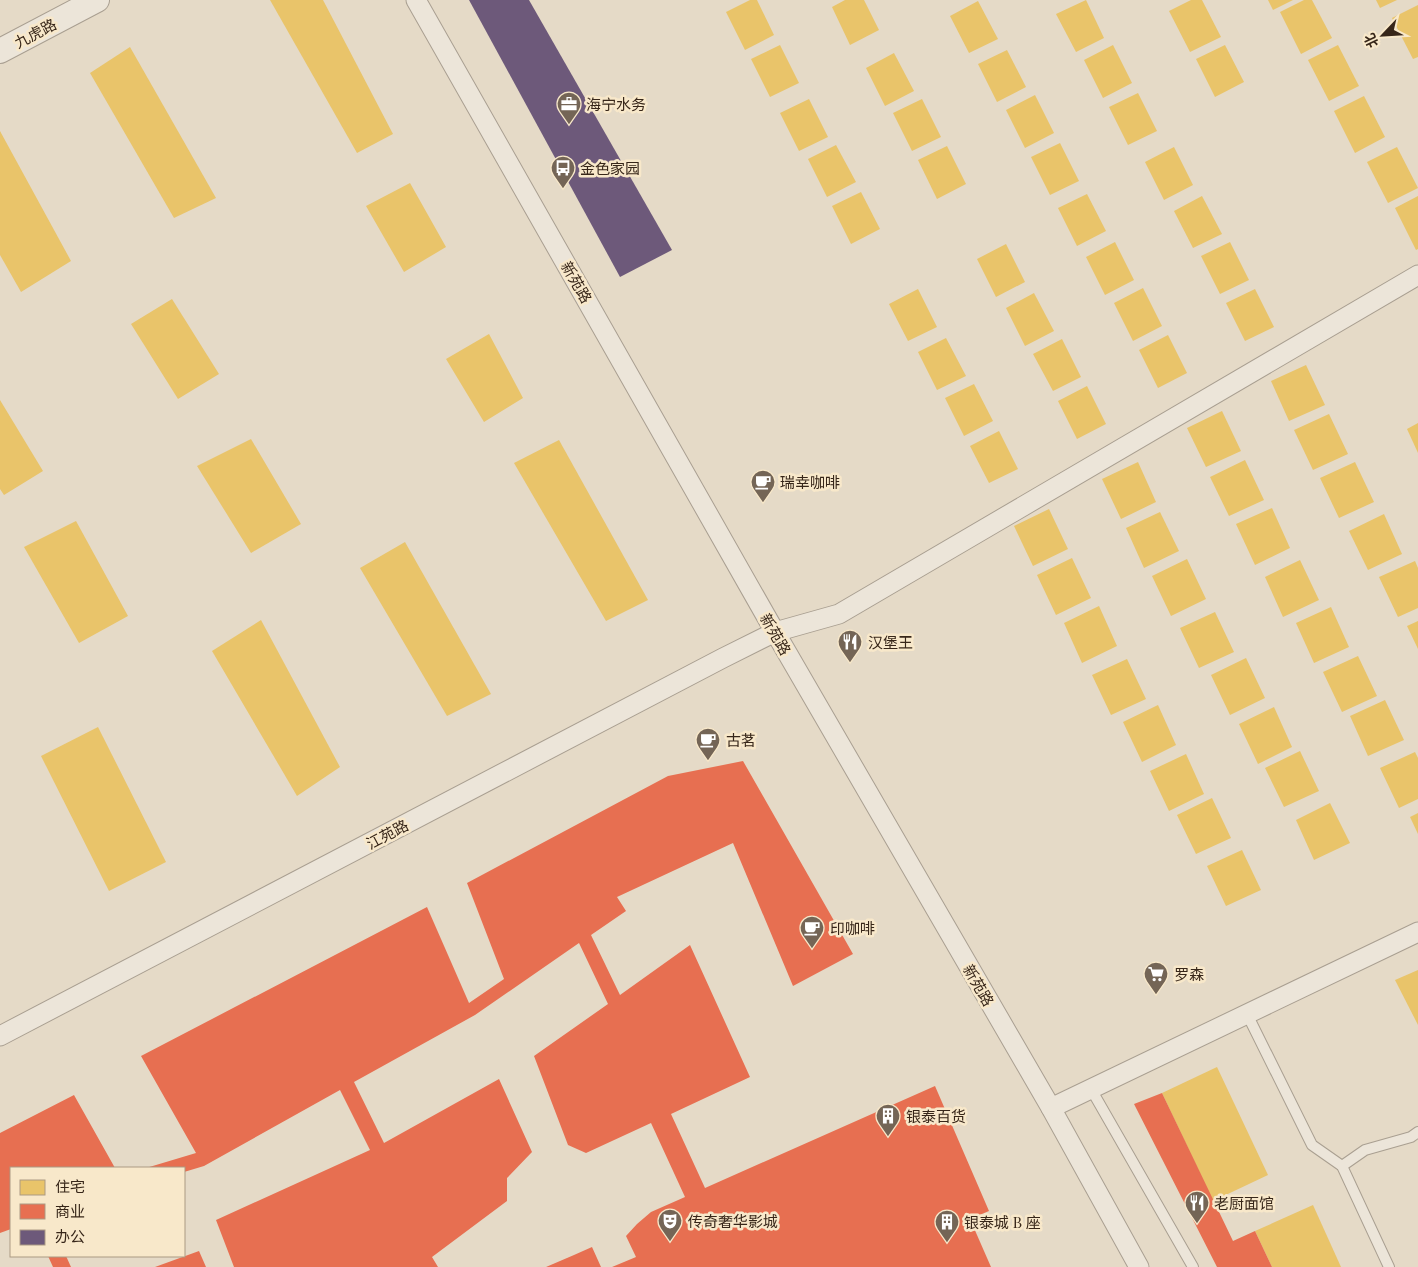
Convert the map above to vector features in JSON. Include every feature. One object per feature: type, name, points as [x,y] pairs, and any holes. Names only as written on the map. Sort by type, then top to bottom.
[{"type":"street","name":"九虎路","points":[[0,52],[97,0]]},
{"type":"street","name":"新苑路","points":[[416,0],[775,632],[1051,1108],[1139,1267]]},
{"type":"street","name":"江苑路","points":[[0,1036],[775,632],[839,614],[1418,275]]},
{"type":"street","points":[[1051,1108],[1418,932]]},
{"type":"lane","points":[[1247,1014],[1312,1145],[1342,1166],[1389,1267]]},
{"type":"lane","points":[[1091,1089],[1193,1267]]},
{"type":"lane","points":[[1342,1166],[1365,1150],[1411,1137],[1418,1132]]},
{"type":"building: 住宅","points":[[270,0],[323,0],[393,134],[357,153]]},
{"type":"building: 住宅","points":[[750,0],[757,0],[774,35],[745,50],[726,12]]},
{"type":"building: 住宅","points":[[845,0],[864,0],[879,30],[850,45],[832,7]]},
{"type":"building: 住宅","points":[[1086,0],[1104,38],[1076,52],[1056,14]]},
{"type":"building: 住宅","points":[[1191,0],[1202,0],[1221,37],[1190,52],[1169,11]]},
{"type":"building: 住宅","points":[[1268,0],[1293,0],[1273,10]]},
{"type":"building: 住宅","points":[[1304,0],[1312,0],[1332,38],[1301,54],[1280,12]]},
{"type":"building: 住宅","points":[[1376,0],[1397,0],[1380,8]]},
{"type":"building: 住宅","points":[[978,1],[998,39],[969,53],[950,16]]},
{"type":"building: 住宅","points":[[1418,5],[1418,57],[1413,59],[1392,18]]},
{"type":"building: 住宅","points":[[780,45],[799,83],[770,97],[751,59]]},
{"type":"building: 住宅","points":[[1113,45],[1132,83],[1103,98],[1084,60]]},
{"type":"building: 住宅","points":[[1225,45],[1244,82],[1215,97],[1196,59]]},
{"type":"building: 住宅","points":[[1338,45],[1359,86],[1329,101],[1308,60]]},
{"type":"building: 住宅","points":[[130,47],[216,198],[174,218],[90,73]]},
{"type":"building: 住宅","points":[[1007,50],[1026,87],[997,102],[978,64]]},
{"type":"building: 住宅","points":[[894,53],[914,91],[885,106],[866,68]]},
{"type":"building: 住宅","points":[[1138,93],[1157,131],[1128,145],[1109,107]]},
{"type":"building: 住宅","points":[[1035,95],[1054,133],[1025,148],[1006,110]]},
{"type":"building: 住宅","points":[[1364,96],[1385,137],[1355,153],[1334,111]]},
{"type":"building: 住宅","points":[[809,99],[828,137],[799,151],[780,113]]},
{"type":"building: 住宅","points":[[922,99],[941,137],[912,151],[893,113]]},
{"type":"building: 住宅","points":[[0,131],[71,261],[21,292],[0,255]]},
{"type":"building: 住宅","points":[[1060,143],[1079,181],[1050,195],[1031,157]]},
{"type":"building: 住宅","points":[[836,145],[856,182],[827,197],[808,159]]},
{"type":"building: 住宅","points":[[947,146],[966,184],[937,199],[918,160]]},
{"type":"building: 住宅","points":[[1174,147],[1193,185],[1164,200],[1145,162]]},
{"type":"building: 住宅","points":[[1397,147],[1418,188],[1388,203],[1367,162]]},
{"type":"building: 住宅","points":[[410,183],[446,247],[404,272],[366,206]]},
{"type":"building: 住宅","points":[[861,192],[880,229],[851,244],[832,206]]},
{"type":"building: 住宅","points":[[1087,194],[1106,231],[1077,246],[1058,208]]},
{"type":"building: 住宅","points":[[1202,196],[1222,234],[1193,248],[1174,211]]},
{"type":"building: 住宅","points":[[1418,196],[1418,249],[1416,250],[1395,208]]},
{"type":"building: 住宅","points":[[1115,242],[1134,280],[1105,295],[1086,257]]},
{"type":"building: 住宅","points":[[1230,242],[1249,280],[1220,294],[1201,256]]},
{"type":"building: 住宅","points":[[1006,244],[1025,282],[996,297],[977,259]]},
{"type":"building: 住宅","points":[[1143,288],[1162,326],[1133,341],[1114,303]]},
{"type":"building: 住宅","points":[[918,289],[937,327],[908,341],[889,304]]},
{"type":"building: 住宅","points":[[1255,289],[1274,327],[1245,341],[1226,303]]},
{"type":"building: 住宅","points":[[1034,293],[1054,331],[1025,346],[1006,308]]},
{"type":"building: 住宅","points":[[172,299],[219,374],[178,399],[131,324]]},
{"type":"building: 住宅","points":[[489,334],[523,398],[484,422],[446,359]]},
{"type":"building: 住宅","points":[[1168,335],[1187,373],[1158,388],[1139,350]]},
{"type":"building: 住宅","points":[[946,338],[966,376],[937,390],[918,352]]},
{"type":"building: 住宅","points":[[1062,339],[1081,377],[1053,391],[1033,354]]},
{"type":"building: 住宅","points":[[1306,365],[1325,405],[1289,421],[1271,381]]},
{"type":"building: 住宅","points":[[974,384],[993,421],[964,436],[945,398]]},
{"type":"building: 住宅","points":[[1087,386],[1106,424],[1077,439],[1058,401]]},
{"type":"building: 住宅","points":[[0,400],[43,471],[4,495],[0,489]]},
{"type":"building: 住宅","points":[[1222,411],[1241,451],[1206,467],[1187,428]]},
{"type":"building: 住宅","points":[[1329,414],[1348,454],[1313,470],[1294,430]]},
{"type":"building: 住宅","points":[[1418,423],[1418,453],[1407,429]]},
{"type":"building: 住宅","points":[[999,431],[1018,469],[989,483],[970,446]]},
{"type":"building: 住宅","points":[[251,439],[301,524],[251,553],[197,466]]},
{"type":"building: 住宅","points":[[559,440],[648,600],[606,621],[514,463]]},
{"type":"building: 住宅","points":[[1245,460],[1264,500],[1229,516],[1210,477]]},
{"type":"building: 住宅","points":[[1138,462],[1156,502],[1121,519],[1102,479]]},
{"type":"building: 住宅","points":[[1355,462],[1374,502],[1339,518],[1320,478]]},
{"type":"building: 住宅","points":[[1272,508],[1290,548],[1255,565],[1236,524]]},
{"type":"building: 住宅","points":[[1049,509],[1068,549],[1033,566],[1014,526]]},
{"type":"building: 住宅","points":[[1160,512],[1179,551],[1144,568],[1126,528]]},
{"type":"building: 住宅","points":[[1384,514],[1402,554],[1368,570],[1349,531]]},
{"type":"building: 住宅","points":[[76,521],[128,616],[79,643],[24,547]]},
{"type":"building: 住宅","points":[[405,542],[491,694],[447,716],[360,568]]},
{"type":"building: 住宅","points":[[1072,558],[1091,598],[1056,615],[1037,575]]},
{"type":"building: 住宅","points":[[1187,559],[1206,599],[1171,616],[1152,576]]},
{"type":"building: 住宅","points":[[1300,560],[1319,600],[1283,617],[1265,577]]},
{"type":"building: 住宅","points":[[1415,561],[1418,568],[1418,608],[1398,617],[1379,577]]},
{"type":"building: 住宅","points":[[1099,606],[1117,646],[1082,663],[1064,623]]},
{"type":"building: 住宅","points":[[1331,607],[1349,647],[1314,663],[1296,623]]},
{"type":"building: 住宅","points":[[1215,612],[1234,652],[1199,668],[1180,628]]},
{"type":"building: 住宅","points":[[261,620],[340,767],[297,796],[212,651]]},
{"type":"building: 住宅","points":[[1418,621],[1418,649],[1407,626]]},
{"type":"building: 住宅","points":[[1358,656],[1377,696],[1342,712],[1323,672]]},
{"type":"building: 住宅","points":[[1246,658],[1265,698],[1230,715],[1211,675]]},
{"type":"building: 住宅","points":[[1127,659],[1146,699],[1111,715],[1092,675]]},
{"type":"building: 住宅","points":[[1385,700],[1404,740],[1368,756],[1350,716]]},
{"type":"building: 住宅","points":[[1158,705],[1176,745],[1142,762],[1123,722]]},
{"type":"building: 住宅","points":[[1274,707],[1292,747],[1258,764],[1239,724]]},
{"type":"building: 住宅","points":[[98,727],[166,862],[109,891],[41,756]]},
{"type":"building: 住宅","points":[[1300,751],[1319,791],[1284,807],[1265,768]]},
{"type":"building: 住宅","points":[[1415,752],[1418,758],[1418,799],[1399,808],[1380,768]]},
{"type":"building: 住宅","points":[[1186,754],[1204,794],[1169,811],[1150,771]]},
{"type":"building: 住宅","points":[[1212,798],[1231,838],[1196,854],[1177,815]]},
{"type":"building: 住宅","points":[[1330,803],[1350,843],[1314,860],[1296,820]]},
{"type":"building: 住宅","points":[[1418,813],[1418,834],[1410,817]]},
{"type":"building: 住宅","points":[[1242,850],[1261,890],[1226,906],[1207,866]]},
{"type":"building: 住宅","points":[[1418,970],[1418,1025],[1395,980]]},
{"type":"building: 住宅","points":[[1217,1067],[1268,1175],[1213,1201],[1162,1093]]},
{"type":"building: 住宅","points":[[1313,1205],[1341,1267],[1272,1267],[1255,1231]]},
{"type":"building: 商业","points":[[743,761],[853,954],[793,986],[733,843],[617,897],[626,911],[591,935],[620,995],[690,945],[750,1077],[671,1114],[705,1188],[935,1086],[989,1211],[970,1219],[991,1267],[612,1267],[636,1257],[626,1236],[637,1224],[651,1212],[685,1197],[651,1123],[586,1153],[568,1145],[534,1056],[608,1004],[579,943],[475,1015],[354,1082],[384,1143],[499,1079],[532,1152],[507,1178],[507,1201],[432,1257],[438,1267],[234,1267],[216,1220],[370,1150],[340,1090],[204,1166],[185,1172],[185,1167],[149,1167],[196,1153],[141,1056],[427,907],[469,1003],[504,979],[467,883],[668,776]]},
{"type":"building: 商业","points":[[1162,1093],[1233,1241],[1255,1231],[1272,1267],[1217,1267],[1134,1104]]},
{"type":"building: 商业","points":[[74,1095],[114,1167],[10,1167],[10,1229],[0,1233],[0,1133]]},
{"type":"building: 商业","points":[[592,1247],[601,1267],[546,1267],[574,1255]]},
{"type":"building: 商业","points":[[199,1251],[206,1267],[155,1267],[185,1257]]},
{"type":"building: 商业","points":[[48,1257],[66,1257],[71,1267],[53,1267]]},
{"type":"building: 办公","name":"海宁水务","points":[[469,0],[529,0],[672,250],[620,277]]},
{"type":"place","name":"海宁水务","points":[[569,125]]},
{"type":"place","name":"金色家园","points":[[563,189]]},
{"type":"place","name":"瑞幸咖啡","points":[[763,503]]},
{"type":"place","name":"汉堡王","points":[[850,663]]},
{"type":"place","name":"古茗","points":[[708,761]]},
{"type":"place","name":"印咖啡","points":[[812,949]]},
{"type":"place","name":"罗森","points":[[1156,995]]},
{"type":"place","name":"银泰百货","points":[[888,1137]]},
{"type":"place","name":"老厨面馆","points":[[1197,1224]]},
{"type":"place","name":"传奇奢华影城","points":[[670,1242]]},
{"type":"place","name":"银泰城 B 座","points":[[947,1243]]}]
